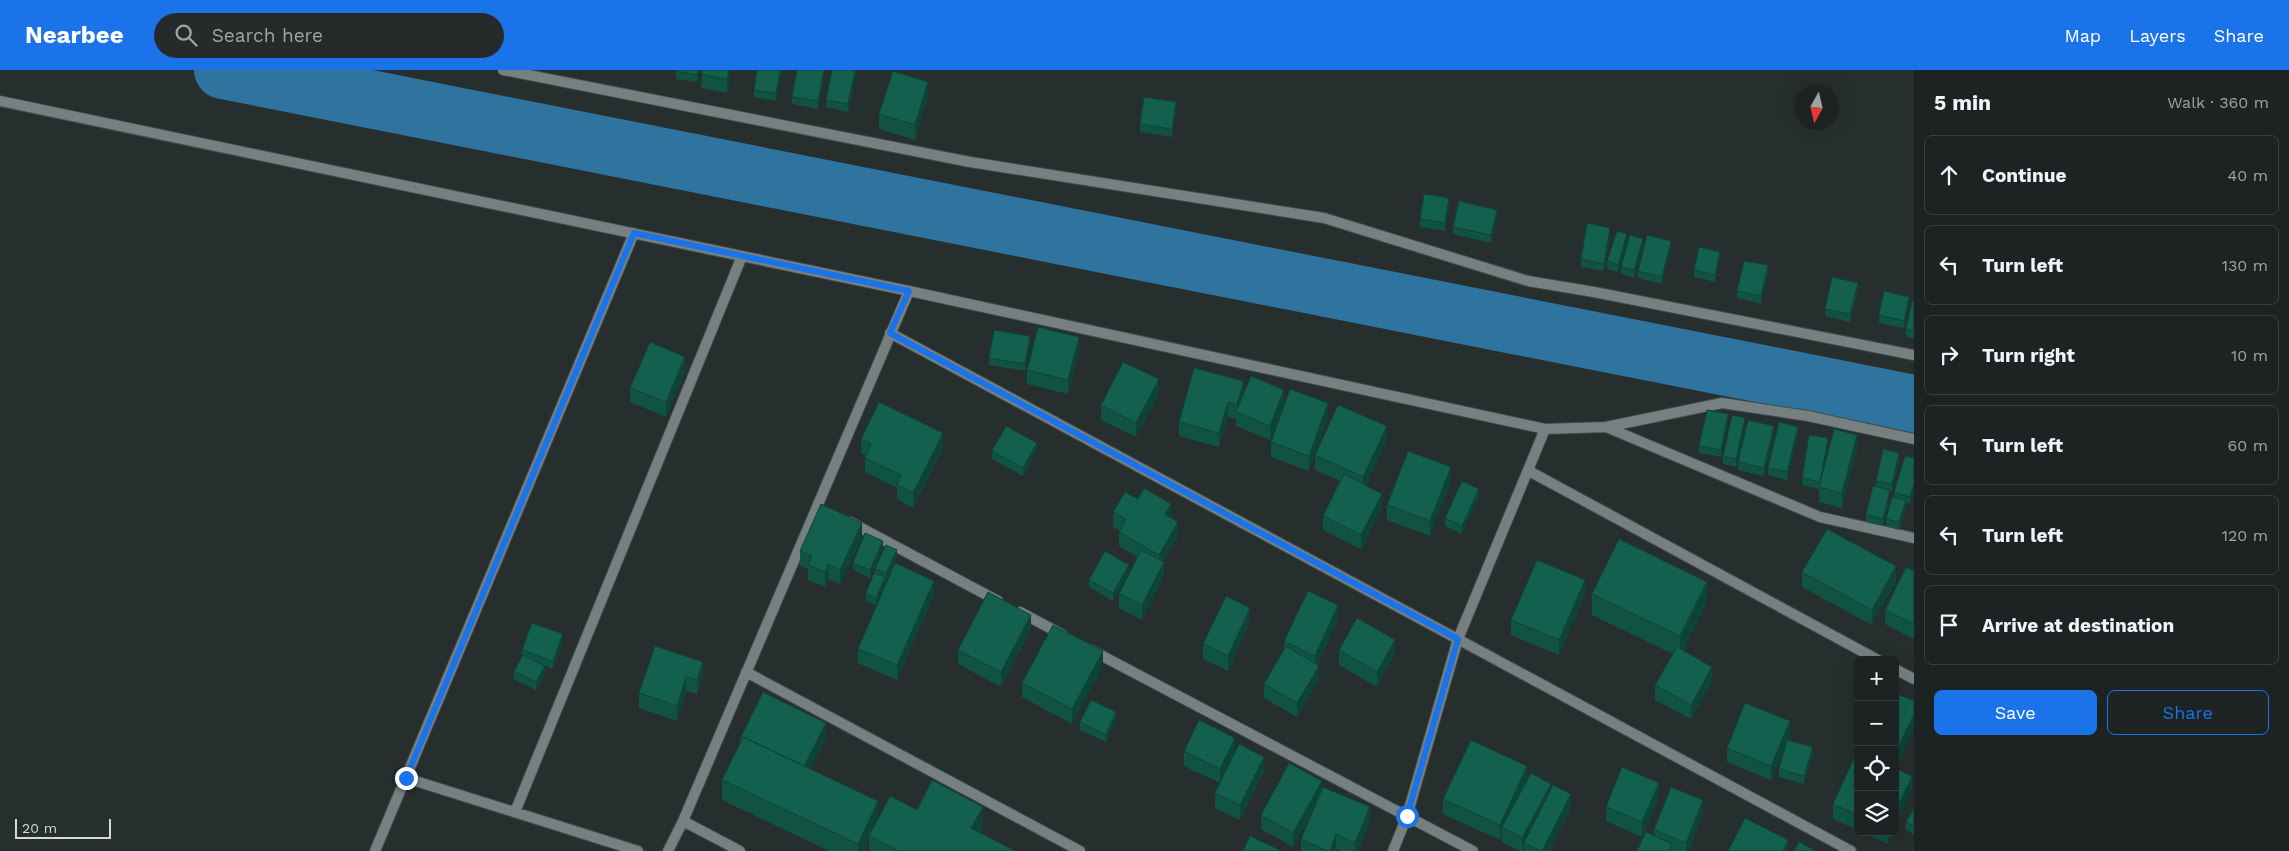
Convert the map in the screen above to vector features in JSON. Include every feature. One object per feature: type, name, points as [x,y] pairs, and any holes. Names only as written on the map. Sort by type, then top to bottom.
[{"type":"street","points":[[504,70],[970,162],[1324,218],[1528,281],[1594,292],[1914,355]]},
{"type":"street","points":[[0,101],[909,291],[1545,429],[1606,427],[1722,403],[1808,416],[1914,439]]},
{"type":"street","points":[[375,851],[634,233]]},
{"type":"street","points":[[515,812],[742,256]]},
{"type":"street","points":[[668,851],[683,821],[746,672],[821,507],[890,333],[909,291]]},
{"type":"street","points":[[890,333],[1851,851]]},
{"type":"street","points":[[1606,427],[1820,516],[1914,538]]},
{"type":"street","points":[[1393,851],[1407,816],[1458,639],[1545,429]]},
{"type":"street","points":[[1529,471],[1871,656]]},
{"type":"street","points":[[843,519],[1472,851]]},
{"type":"street","points":[[1899,671],[1914,679]]},
{"type":"street","points":[[746,672],[1080,851]]},
{"type":"street","points":[[406,778],[638,851]]},
{"type":"street","points":[[683,821],[740,851]]},
{"type":"building","points":[[676,70],[698,70],[697,75]]},
{"type":"building","points":[[702,70],[729,70],[727,79],[701,74]]},
{"type":"building","points":[[757,70],[780,70],[776,93],[754,90]]},
{"type":"building","points":[[797,70],[824,70],[818,101],[792,97]]},
{"type":"building","points":[[832,70],[855,70],[848,104],[826,100]]},
{"type":"building","points":[[893,71],[928,82],[915,125],[879,114]]},
{"type":"building","points":[[1144,97],[1176,102],[1172,129],[1140,124]]},
{"type":"building","points":[[1424,194],[1449,198],[1445,223],[1420,219]]},
{"type":"building","points":[[1459,201],[1497,210],[1491,235],[1453,227]]},
{"type":"building","points":[[1587,223],[1610,228],[1604,264],[1581,259]]},
{"type":"building","points":[[1617,231],[1627,234],[1618,265],[1607,261]]},
{"type":"building","points":[[1630,235],[1643,239],[1634,270],[1621,267]]},
{"type":"building","points":[[1647,235],[1671,241],[1662,277],[1638,271]]},
{"type":"building","points":[[1699,247],[1720,252],[1715,275],[1694,270]]},
{"type":"building","points":[[1744,261],[1768,265],[1761,296],[1737,291]]},
{"type":"building","points":[[1832,277],[1858,283],[1850,314],[1825,309]]},
{"type":"building","points":[[1884,291],[1909,297],[1904,321],[1879,315]]},
{"type":"building","points":[[1912,301],[1914,302],[1914,331],[1906,329]]},
{"type":"building","points":[[1038,327],[1079,337],[1068,380],[1027,370]]},
{"type":"building","points":[[994,330],[1030,336],[1025,364],[989,358]]},
{"type":"building","points":[[650,342],[685,357],[666,402],[630,388]]},
{"type":"building","points":[[1123,362],[1159,379],[1136,423],[1101,405]]},
{"type":"building","points":[[1194,368],[1244,381],[1237,404],[1228,402],[1219,433],[1179,422]]},
{"type":"building","points":[[1251,376],[1284,390],[1270,426],[1236,412]]},
{"type":"building","points":[[1290,389],[1328,403],[1309,456],[1271,442]]},
{"type":"building","points":[[879,402],[943,433],[913,493],[897,485],[901,475],[865,458],[871,444],[861,439]]},
{"type":"building","points":[[1338,405],[1387,426],[1363,477],[1315,455]]},
{"type":"building","points":[[1707,410],[1728,414],[1721,450],[1699,446]]},
{"type":"building","points":[[1732,415],[1745,418],[1736,459],[1723,456]]},
{"type":"building","points":[[1748,420],[1774,426],[1764,468],[1738,462]]},
{"type":"building","points":[[1779,422],[1798,427],[1787,472],[1768,468]]},
{"type":"building","points":[[1006,426],[1037,443],[1023,468],[992,451]]},
{"type":"building","points":[[1834,429],[1857,435],[1842,493],[1819,487]]},
{"type":"building","points":[[1809,435],[1828,438],[1820,482],[1802,478]]},
{"type":"building","points":[[1883,449],[1899,453],[1892,484],[1876,481]]},
{"type":"building","points":[[1408,451],[1451,467],[1430,521],[1387,505]]},
{"type":"building","points":[[1905,456],[1914,458],[1914,484],[1910,497],[1894,492]]},
{"type":"building","points":[[1344,474],[1382,494],[1361,535],[1323,516]]},
{"type":"building","points":[[1462,481],[1479,489],[1462,526],[1445,518]]},
{"type":"building","points":[[1873,486],[1890,490],[1883,519],[1866,514]]},
{"type":"building","points":[[1144,488],[1171,504],[1165,514],[1178,522],[1159,555],[1119,532],[1126,519],[1113,512],[1125,492],[1138,499]]},
{"type":"building","points":[[1892,497],[1906,500],[1899,522],[1886,519]]},
{"type":"building","points":[[821,504],[862,523],[840,570],[828,564],[825,572],[808,565],[812,556],[800,551]]},
{"type":"building","points":[[1827,529],[1896,566],[1872,610],[1802,572]]},
{"type":"building","points":[[865,533],[883,541],[870,570],[853,563]]},
{"type":"building","points":[[1619,539],[1707,582],[1680,636],[1592,594]]},
{"type":"building","points":[[886,545],[897,550],[886,573],[875,569]]},
{"type":"building","points":[[1141,550],[1164,562],[1142,605],[1119,594]]},
{"type":"building","points":[[1105,551],[1129,565],[1113,593],[1089,580]]},
{"type":"building","points":[[1537,560],[1585,580],[1559,640],[1511,620]]},
{"type":"building","points":[[895,563],[934,581],[897,665],[858,649]]},
{"type":"building","points":[[1906,567],[1914,571],[1914,624],[1885,610]]},
{"type":"building","points":[[874,573],[885,577],[876,598],[866,593]]},
{"type":"building","points":[[1308,591],[1338,605],[1315,656],[1284,641]]},
{"type":"building","points":[[988,592],[1031,615],[1001,672],[958,650]]},
{"type":"building","points":[[1226,596],[1250,608],[1228,656],[1203,644]]},
{"type":"building","points":[[1357,618],[1395,640],[1377,672],[1339,650]]},
{"type":"building","points":[[532,623],[563,634],[553,661],[522,650]]},
{"type":"building","points":[[1053,625],[1103,651],[1072,709],[1022,683]]},
{"type":"building","points":[[655,646],[703,662],[697,680],[686,677],[677,706],[639,693]]},
{"type":"building","points":[[1286,646],[1319,666],[1297,703],[1264,684]]},
{"type":"building","points":[[1677,647],[1712,667],[1691,705],[1655,685]]},
{"type":"building","points":[[523,655],[545,666],[536,682],[514,671]]},
{"type":"building","points":[[763,692],[826,723],[804,766],[743,737],[742,740],[740,739]]},
{"type":"building","points":[[1899,695],[1914,701],[1914,714],[1899,746]]},
{"type":"building","points":[[1091,700],[1116,712],[1106,735],[1080,722]]},
{"type":"building","points":[[1745,703],[1790,721],[1771,766],[1727,748]]},
{"type":"building","points":[[1199,720],[1235,738],[1220,769],[1184,751]]},
{"type":"building","points":[[743,737],[878,801],[858,844],[722,780]]},
{"type":"building","points":[[1471,740],[1527,766],[1500,825],[1443,799]]},
{"type":"building","points":[[1787,740],[1813,747],[1804,776],[1779,769]]},
{"type":"building","points":[[1239,744],[1264,757],[1240,805],[1215,793]]},
{"type":"building","points":[[1854,758],[1854,813],[1833,804]]},
{"type":"building","points":[[1289,763],[1322,781],[1293,833],[1261,815]]},
{"type":"building","points":[[1622,767],[1659,783],[1642,822],[1606,807]]},
{"type":"building","points":[[1899,770],[1912,776],[1899,804]]},
{"type":"building","points":[[1531,773],[1551,784],[1522,838],[1502,827]]},
{"type":"building","points":[[932,780],[983,807],[971,828],[1015,851],[895,851],[896,849],[869,836],[890,796],[917,810]]},
{"type":"building","points":[[1553,785],[1571,794],[1541,851],[1524,843]]},
{"type":"building","points":[[1323,787],[1370,807],[1355,843],[1336,834],[1330,851],[1328,851],[1301,839]]},
{"type":"building","points":[[1671,787],[1703,800],[1686,843],[1654,830]]},
{"type":"building","points":[[1914,808],[1914,826],[1906,822]]},
{"type":"building","points":[[1745,818],[1788,840],[1783,851],[1728,851]]},
{"type":"building","points":[[1646,832],[1672,844],[1669,851],[1637,851]]},
{"type":"building","points":[[1250,836],[1282,851],[1243,851]]},
{"type":"building","points":[[1799,842],[1816,851],[1794,851]]},
{"type":"waterway","points":[[223,70],[1914,404]]},
{"type":"route","points":[[406,778],[634,233],[909,291],[890,333],[1458,639],[1407,816]]}]
